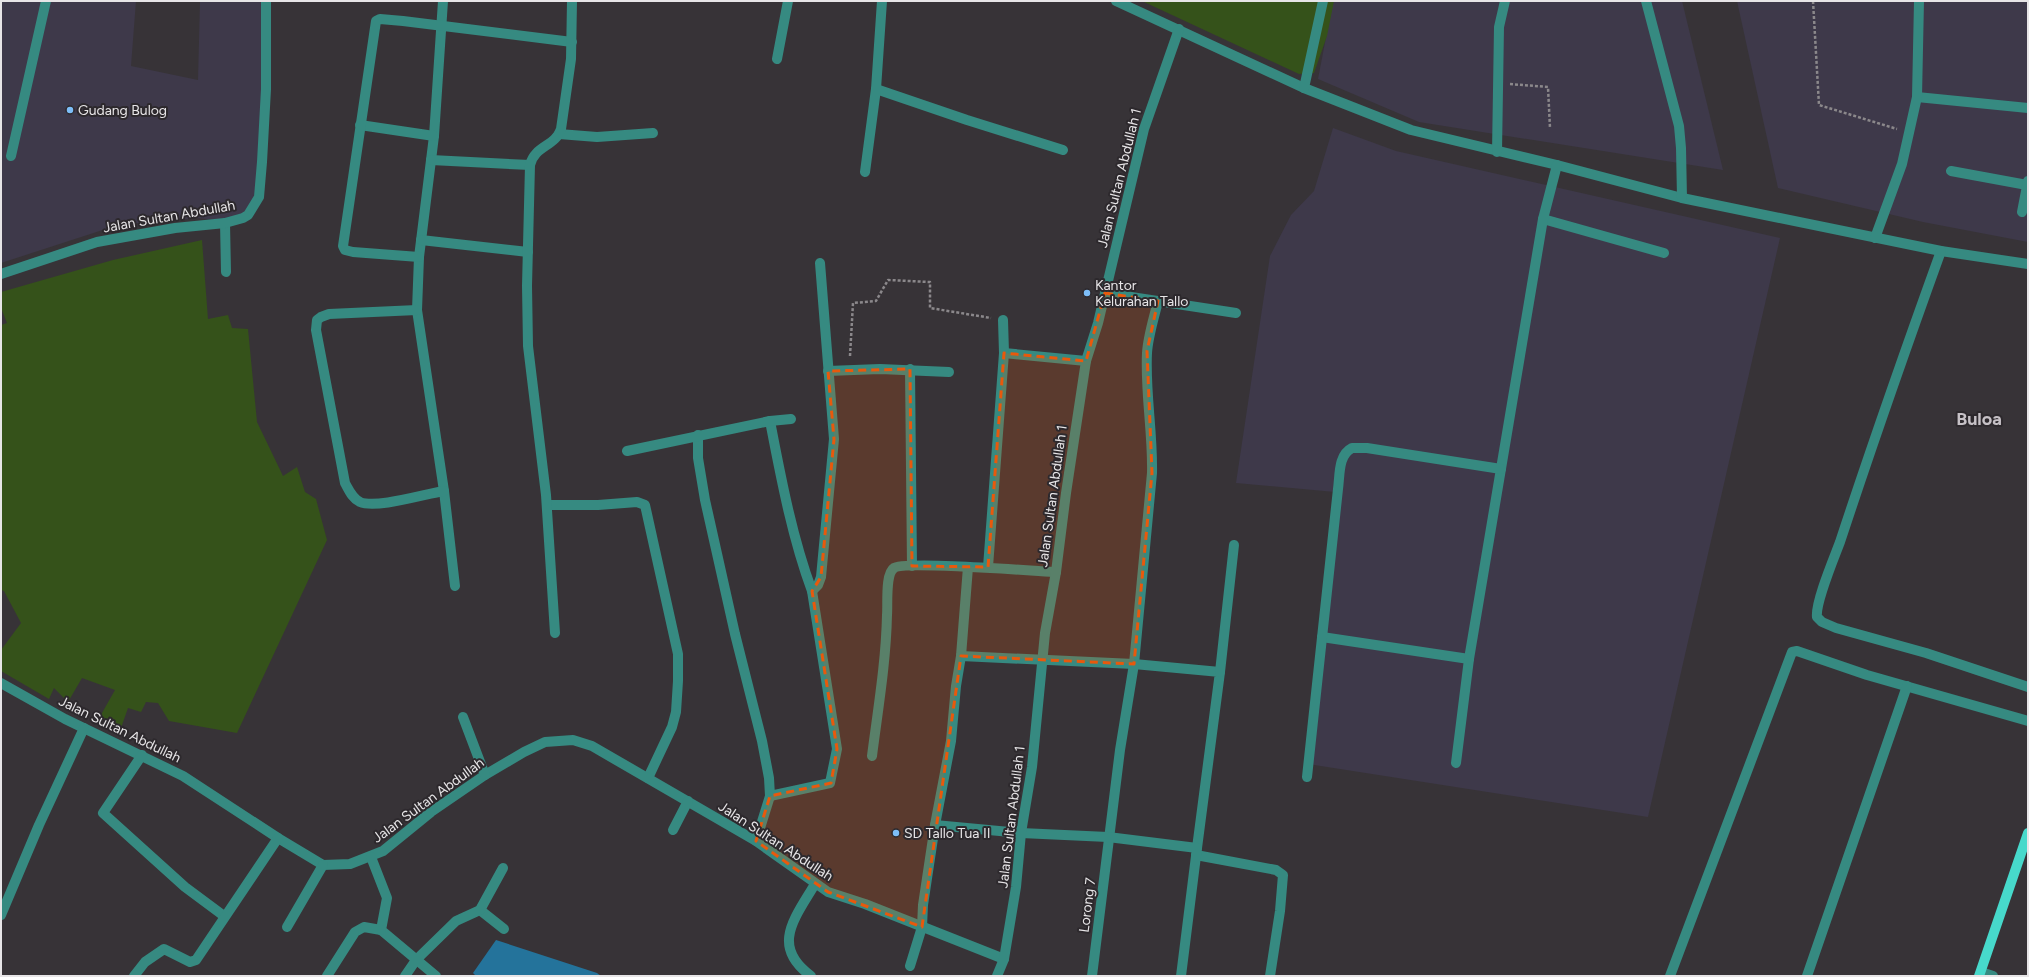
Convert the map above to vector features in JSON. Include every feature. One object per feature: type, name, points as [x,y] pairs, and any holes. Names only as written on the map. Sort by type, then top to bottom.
[{"type":"main road","points":[[1980,974],[2028,833]]},
{"type":"street","points":[[11,156],[46,1]]},
{"type":"street","name":"Jalan Sultan Abdullah","points":[[1,274],[97,242],[175,228],[225,223],[248,215],[259,197],[266,89],[266,1]]},
{"type":"street","points":[[443,1],[434,136],[419,257],[417,310],[444,491],[455,586]]},
{"type":"street","points":[[556,633],[547,505],[528,346],[530,166],[535,153],[554,141],[559,134],[572,42],[572,1]]},
{"type":"street","points":[[777,59],[788,1]]},
{"type":"street","points":[[865,172],[876,89],[882,1]]},
{"type":"street","points":[[1116,1],[1304,88],[1411,130],[1497,152],[1557,165],[1682,198],[1941,251],[2028,264]]},
{"type":"street","points":[[1304,88],[1323,1]]},
{"type":"street","points":[[1497,152],[1498,27],[1505,1]]},
{"type":"street","points":[[1646,1],[1679,126],[1682,198]]},
{"type":"street","points":[[1875,238],[1902,164],[1917,96],[1919,1]]},
{"type":"street","points":[[419,257],[353,252],[345,250],[343,246],[376,21],[380,19],[403,20],[442,27],[572,42]]},
{"type":"street","name":"Jalan Sultan Abdullah 1","points":[[997,976],[1004,959],[1016,887],[1021,833],[1032,767],[1045,633],[1056,572],[1066,493],[1086,361],[1098,323],[1144,129],[1179,29]]},
{"type":"street","points":[[876,89],[967,120],[1063,150]]},
{"type":"street","points":[[1917,96],[2028,108]]},
{"type":"street","points":[[360,125],[434,136]]},
{"type":"street","points":[[559,134],[597,137],[653,133]]},
{"type":"street","points":[[431,160],[530,166]]},
{"type":"street","points":[[1456,763],[1469,659],[1543,218],[1557,165]]},
{"type":"street","points":[[1951,171],[2028,183],[2022,212]]},
{"type":"street","points":[[1543,218],[1664,252]]},
{"type":"street","points":[[225,223],[226,272]]},
{"type":"street","points":[[421,240],[528,252]]},
{"type":"street","points":[[1941,251],[1822,594],[1817,617],[1822,622],[1836,628],[1926,653],[2028,687]]},
{"type":"street","points":[[812,591],[818,585],[821,577],[834,439],[820,263]]},
{"type":"street","points":[[1105,293],[1236,313]]},
{"type":"street","name":"Lorong 7","points":[[1092,976],[1108,837],[1134,664],[1152,473],[1153,447],[1146,382],[1147,351],[1158,301]]},
{"type":"street","points":[[417,310],[329,314],[321,316],[317,320],[316,330],[345,483],[352,495],[359,501],[371,505],[444,491]]},
{"type":"street","points":[[988,567],[1004,353],[1003,320]]},
{"type":"street","points":[[1004,353],[1086,361]]},
{"type":"street","points":[[828,371],[910,369],[949,372]]},
{"type":"street","points":[[910,369],[912,566]]},
{"type":"street","points":[[627,451],[698,435],[770,421],[791,419]]},
{"type":"street","points":[[770,421],[786,498],[812,591],[837,754],[830,783],[770,796]]},
{"type":"street","points":[[698,435],[698,458],[705,500],[735,634],[762,741],[770,796],[756,841]]},
{"type":"street","points":[[1307,777],[1342,460],[1348,450],[1352,448],[1367,448],[1501,470]]},
{"type":"street","points":[[547,505],[598,505],[637,502],[645,505],[647,510],[651,537],[678,654],[676,712],[672,727],[648,778]]},
{"type":"street","points":[[1181,976],[1220,672],[1234,545]]},
{"type":"street","points":[[872,756],[886,638],[889,576],[895,566],[988,567],[1056,572]]},
{"type":"street","points":[[910,966],[922,927],[923,905],[935,825],[951,741],[956,686],[961,656],[968,567]]},
{"type":"street","points":[[1322,637],[1469,659]]},
{"type":"street","points":[[1670,976],[1741,791],[1791,653],[1797,651],[1907,686],[2028,720]]},
{"type":"street","points":[[961,656],[1134,664],[1220,672]]},
{"type":"street","name":"Jalan Sultan Abdullah","points":[[1,683],[84,728],[142,755],[182,776],[323,865],[350,864],[371,857],[396,842],[431,812],[486,775],[524,752],[545,742],[573,740],[592,746],[756,841],[828,892],[865,904],[1004,959]]},
{"type":"street","points":[[1808,976],[1907,686]]},
{"type":"street","points":[[463,717],[486,775]]},
{"type":"street","points":[[1,915],[39,825],[84,728]]},
{"type":"street","points":[[142,755],[103,813],[185,887],[224,916]]},
{"type":"street","points":[[673,830],[688,801]]},
{"type":"street","points":[[935,825],[1021,833],[1108,837],[1197,851],[1276,870],[1283,875],[1270,976]]},
{"type":"street","points":[[134,976],[145,962],[164,949],[190,962],[196,960],[224,916],[278,838]]},
{"type":"street","points":[[371,857],[387,898],[381,930]]},
{"type":"street","points":[[287,927],[323,865]]},
{"type":"street","points":[[405,976],[416,960],[456,921],[480,910],[503,868]]},
{"type":"street","points":[[811,976],[791,957],[789,941],[790,930],[815,884]]},
{"type":"street","points":[[480,910],[504,929]]},
{"type":"street","points":[[327,976],[355,932],[364,927],[381,930],[436,976]]},
{"type":"street","points":[[1980,974],[1993,976]]},
{"type":"path","points":[[1813,1],[1819,105],[1909,132]]},
{"type":"path","points":[[1498,83],[1548,87],[1550,128]]},
{"type":"path","points":[[850,370],[853,302],[876,301],[888,280],[930,282],[930,308],[1003,320]]},
{"type":"highlighted area","points":[[1105,293],[1158,301],[1147,351],[1152,473],[1134,664],[961,656],[922,927],[828,892],[756,841],[770,796],[831,783],[837,749],[812,591],[821,577],[834,439],[828,371],[910,369],[912,566],[988,567],[1004,353],[1086,361]]},
{"type":"shaded area","points":[[1,1],[136,1],[131,66],[198,80],[200,1],[268,1],[257,209],[241,215],[216,220],[197,218],[118,225],[1,263]]},
{"type":"shaded area","points":[[1333,1],[1682,1],[1723,170],[1419,122],[1318,79]]},
{"type":"shaded area","points":[[1737,1],[2028,1],[2028,242],[1923,222],[1778,188]]},
{"type":"shaded area","points":[[1333,128],[1396,151],[1780,238],[1648,817],[1308,764],[1335,492],[1236,483],[1270,256],[1291,215],[1314,191]]},
{"type":"green space","points":[[1142,1],[1334,1],[1327,36],[1314,73],[1299,74]]},
{"type":"green space","points":[[202,240],[208,319],[228,315],[232,328],[248,329],[257,422],[283,476],[297,467],[305,492],[316,499],[327,540],[237,733],[169,721],[158,703],[146,702],[141,712],[128,708],[121,728],[98,720],[115,690],[82,678],[68,702],[54,688],[49,699],[1,671],[1,650],[21,623],[4,591],[1,590],[1,325],[7,323],[1,308],[1,292],[113,260]]},
{"type":"water","points":[[496,940],[597,973],[601,976],[476,976],[473,973]]},
{"type":"place","name":"Gudang Bulog","points":[[70,110]]},
{"type":"place","name":"Kantor Kelurahan Tallo","points":[[1087,293]]},
{"type":"place","name":"SD Tallo Tua II","points":[[896,833]]},
{"type":"district","name":"Buloa","points":[[1979,419]]}]
